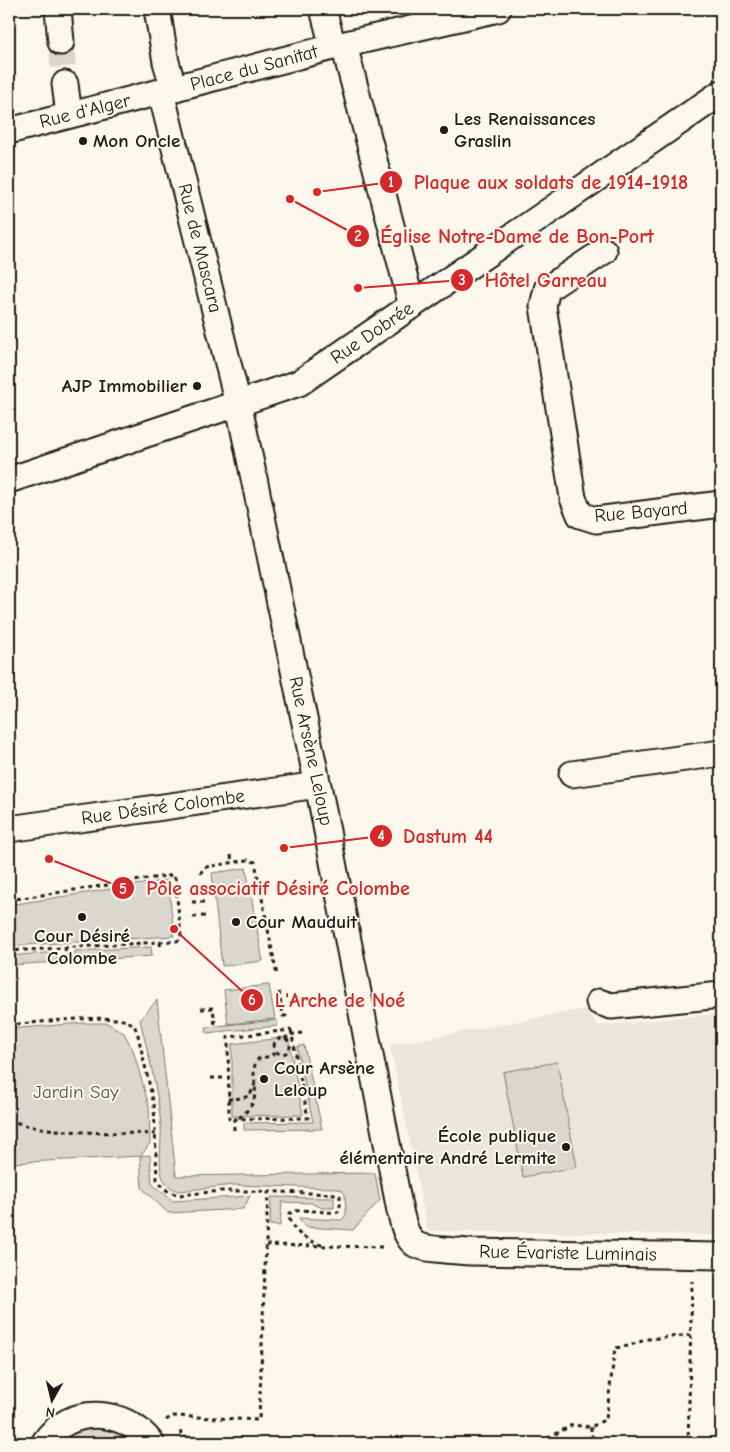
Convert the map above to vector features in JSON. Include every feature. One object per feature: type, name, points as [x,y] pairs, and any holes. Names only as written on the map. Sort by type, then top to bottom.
[{"type":"street","points":[[58,9],[61,42]]},
{"type":"street","name":"Place du Sanitat","points":[[157,9],[166,62],[167,90],[339,46],[322,9]]},
{"type":"street","points":[[412,306],[339,46],[498,9]]},
{"type":"street","points":[[65,84],[69,116]]},
{"type":"street","name":"Rue d'Alger","points":[[9,131],[167,90]]},
{"type":"street","name":"Rue de Mascara","points":[[167,90],[238,404]]},
{"type":"street","name":"Rue Dobrée","points":[[9,480],[299,383],[721,93]]},
{"type":"street","name":"Rue Bayard","points":[[604,251],[547,289],[543,306],[573,498],[580,515],[596,520],[721,504]]},
{"type":"street","name":"Rue Arsène Leloup","points":[[238,404],[318,785],[400,1211],[407,1233],[404,1246]]},
{"type":"street","points":[[572,774],[721,753]]},
{"type":"street","name":"Rue Désiré Colombe","points":[[9,828],[318,785]]},
{"type":"street","points":[[599,1002],[611,1006],[721,995]]},
{"type":"street","name":"Rue Évariste Luminais","points":[[404,1246],[471,1252],[721,1256]]},
{"type":"street","points":[[44,1443],[48,1436],[65,1423],[85,1416],[107,1415],[127,1422],[144,1434],[151,1443]]},
{"type":"path","points":[[231,855],[232,862]]},
{"type":"path","points":[[201,874],[204,868],[232,862],[251,860],[257,864],[276,976]]},
{"type":"path","points":[[9,900],[172,875],[176,878],[181,937],[177,941],[9,951]]},
{"type":"path","points":[[191,887],[203,887]]},
{"type":"path","points":[[192,902],[204,902]]},
{"type":"path","points":[[193,918],[205,916]]},
{"type":"path","points":[[160,942],[160,950]]},
{"type":"path","points":[[65,947],[66,956]]},
{"type":"path","points":[[280,992],[283,1016],[286,1016],[286,1018]]},
{"type":"path","points":[[201,1009],[214,1008],[215,1025]]},
{"type":"path","points":[[9,1025],[101,1018],[118,1019],[131,1023],[138,1035],[154,1105],[158,1180],[163,1187],[172,1194],[184,1195],[221,1191],[339,1194],[340,1210],[338,1212],[317,1213],[299,1210],[289,1214],[290,1220],[300,1233],[310,1241],[325,1246]]},
{"type":"path","points":[[290,1030],[291,1035],[308,1118],[229,1119],[228,1037],[290,1030]]},
{"type":"path","points":[[276,1051],[275,1042],[281,1038],[285,1039],[291,1035],[302,1033]]},
{"type":"path","points":[[276,1051],[282,1053],[288,1051],[290,1044],[285,1039]]},
{"type":"path","points":[[234,1130],[236,1119],[252,1105],[256,1090],[254,1066],[258,1059],[271,1056],[276,1051]]},
{"type":"path","points":[[212,1078],[228,1078]]},
{"type":"path","points":[[228,1100],[244,1098],[250,1095],[256,1080]]},
{"type":"path","points":[[9,1120],[56,1130],[156,1134]]},
{"type":"path","points":[[173,1416],[259,1420],[268,1192]]},
{"type":"path","points":[[266,1245],[404,1246]]},
{"type":"path","points":[[688,1443],[692,1255]]},
{"type":"path","points":[[542,1443],[572,1425],[591,1427],[606,1419],[615,1348],[648,1339],[691,1335]]},
{"type":"path","points":[[591,1427],[591,1435],[598,1443]]},
{"type":"path","points":[[180,1443],[181,1430]]},
{"type":"shaded area","name":"École publique élémentaire André Lermite","points":[[585,1009],[599,1026],[721,1013],[721,1235],[428,1231],[390,1045]]},
{"type":"green space","points":[[246,868],[263,961],[222,966],[212,873]]},
{"type":"green space","points":[[168,880],[174,936],[9,946],[9,905]]},
{"type":"green space","points":[[151,947],[152,956],[75,961],[75,951]]},
{"type":"green space","points":[[56,952],[57,962],[9,965],[9,956]]},
{"type":"green space","points":[[269,985],[275,1019],[228,1024],[224,990]]},
{"type":"green space","points":[[157,1000],[176,1176],[375,1173],[380,1200],[353,1230],[305,1227],[298,1218],[341,1220],[344,1218],[346,1214],[345,1194],[341,1190],[333,1188],[234,1185],[179,1191],[167,1184],[161,1170],[161,1126],[158,1099],[140,1020]]},
{"type":"green space","points":[[277,1020],[277,1026],[207,1033],[206,1027]]},
{"type":"green space","name":"Jardin Say","points":[[107,1023],[124,1033],[133,1050],[149,1106],[150,1143],[141,1156],[150,1155],[152,1184],[173,1201],[250,1196],[243,1209],[168,1213],[142,1188],[140,1156],[9,1163],[9,1029]]},
{"type":"green space","points":[[288,1037],[303,1115],[232,1116],[232,1044]]},
{"type":"green space","points":[[304,1045],[322,1129],[244,1130],[244,1123],[313,1122],[297,1047]]},
{"type":"green space","points":[[557,1062],[577,1167],[523,1177],[503,1072]]},
{"type":"green space","points":[[271,1197],[334,1198],[334,1208],[322,1208],[311,1203],[282,1202],[280,1226],[270,1225]]},
{"type":"green space","points":[[93,1426],[111,1428],[136,1443],[57,1443],[76,1430]]},
{"type":"green space","points":[[184,1436],[276,1440],[276,1443],[184,1443]]},
{"type":"tunnel","points":[[61,42],[65,84]]},
{"type":"place","name":"Les Renaissances Graslin","points":[[444,130]]},
{"type":"place","name":"Mon Oncle","points":[[83,141]]},
{"type":"place","name":"Plaque aux soldats de 1914-1918","points":[[317,192]]},
{"type":"place","name":"Église Notre-Dame de Bon-Port","points":[[290,199]]},
{"type":"place","name":"Hôtel Garreau","points":[[358,288]]},
{"type":"place","name":"AJP Immobilier","points":[[197,386]]},
{"type":"place","name":"Dastum 44","points":[[284,848]]},
{"type":"place","name":"Pôle associatif Désiré Colombe","points":[[49,859]]},
{"type":"place","name":"Cour Désiré Colombe","points":[[82,917]]},
{"type":"place","name":"Cour Mauduit","points":[[236,922]]},
{"type":"place","name":"L'Arche de Noé","points":[[174,929]]},
{"type":"place","name":"Cour Arsène Leloup","points":[[264,1079]]},
{"type":"place","name":"École publique élémentaire André Lermite","points":[[566,1147]]}]
